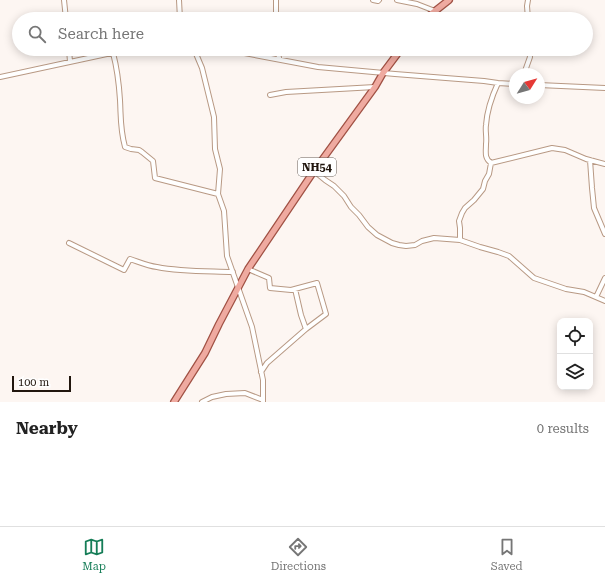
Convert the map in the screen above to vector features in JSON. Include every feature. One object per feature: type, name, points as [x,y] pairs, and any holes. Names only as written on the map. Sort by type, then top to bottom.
[{"type":"main road","points":[[434,11],[449,0]]},
{"type":"main road","name":"NH54","points":[[174,402],[201,360],[218,324],[248,269],[314,171],[396,56]]},
{"type":"street","points":[[64,0],[65,12]]},
{"type":"street","points":[[179,0],[180,12]]},
{"type":"street","points":[[276,0],[276,12]]},
{"type":"street","points":[[373,0],[379,0]]},
{"type":"street","points":[[397,0],[417,4],[434,11]]},
{"type":"street","points":[[527,12],[528,0]]},
{"type":"street","points":[[70,56],[70,62]]},
{"type":"street","points":[[0,77],[99,56]]},
{"type":"street","points":[[114,56],[120,88],[122,136],[125,147],[139,150],[153,161],[155,178],[218,194]]},
{"type":"street","points":[[197,56],[202,68],[214,117],[215,149],[220,170],[218,194],[224,211],[227,256],[252,327],[263,380],[263,401],[244,393],[212,396],[202,402]]},
{"type":"street","points":[[262,56],[318,67],[484,80],[509,84]]},
{"type":"street","points":[[526,68],[530,56]]},
{"type":"street","points":[[491,163],[485,156],[487,142],[485,126],[492,98],[498,83]]},
{"type":"street","points":[[545,85],[605,88]]},
{"type":"street","points":[[270,95],[286,92],[375,87]]},
{"type":"street","points":[[491,163],[552,148],[565,150],[605,164]]},
{"type":"street","points":[[590,160],[594,208],[605,234]]},
{"type":"street","points":[[460,240],[459,221],[465,208],[483,189],[489,174],[491,163]]},
{"type":"street","points":[[314,171],[334,186],[344,196],[368,227],[383,239],[392,243],[406,246],[414,245],[434,238],[460,240],[509,256],[534,278],[566,289],[584,292],[605,301]]},
{"type":"street","points":[[69,243],[124,270],[130,259],[157,268],[233,272]]},
{"type":"street","points":[[248,269],[269,278],[270,288],[291,290],[317,283],[326,314],[306,329],[267,363],[261,372]]},
{"type":"street","points":[[596,297],[605,278]]},
{"type":"street","points":[[295,289],[306,329]]}]
